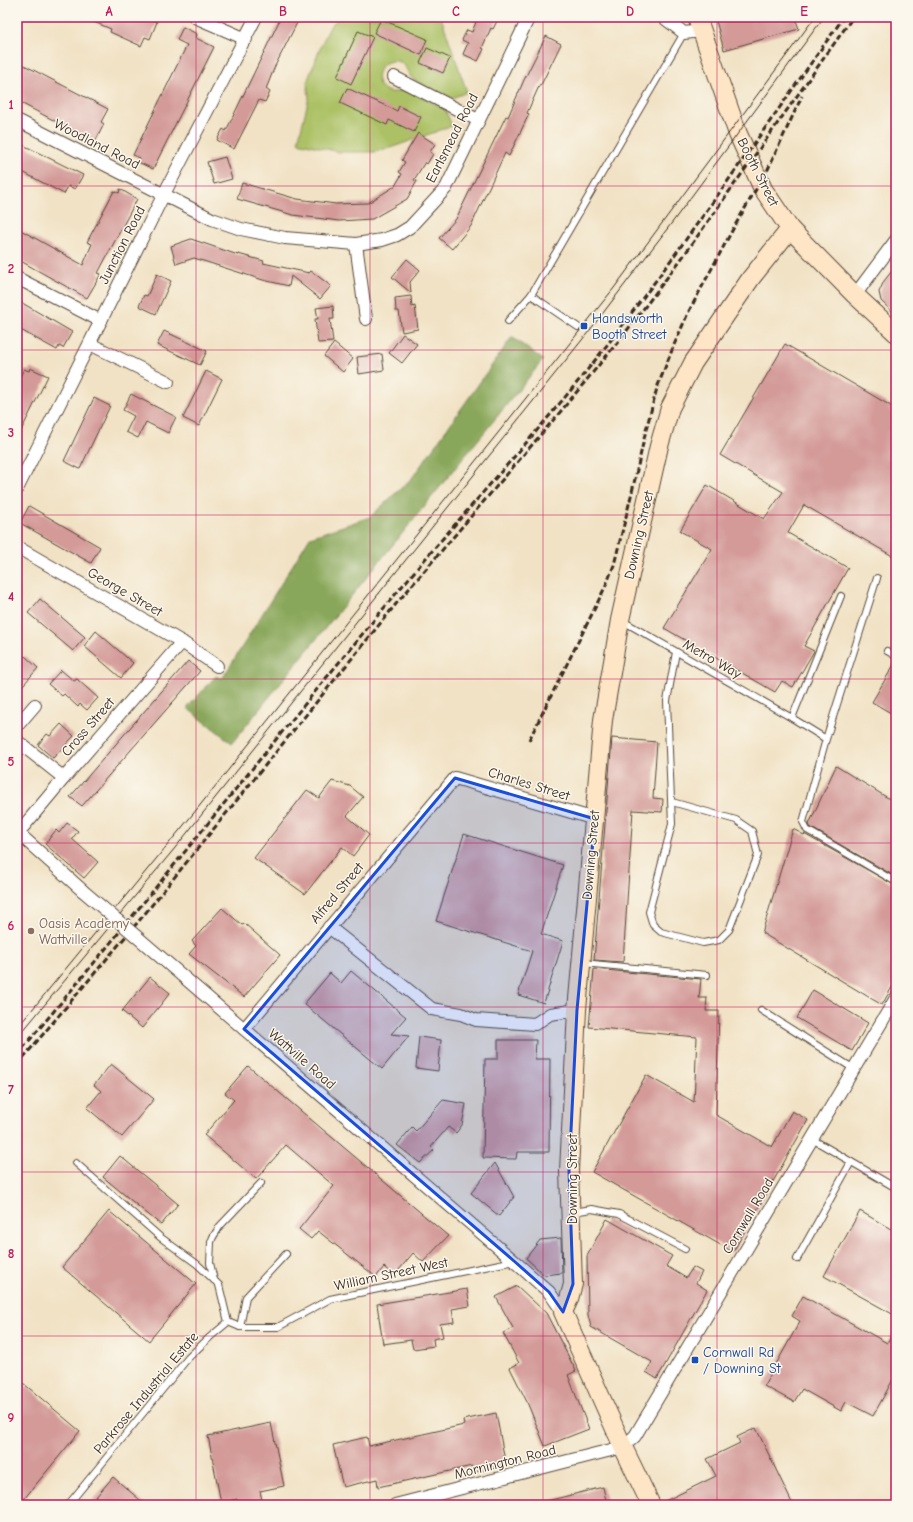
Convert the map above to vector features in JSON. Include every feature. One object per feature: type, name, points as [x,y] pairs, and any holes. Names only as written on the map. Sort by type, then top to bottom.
[{"type":"street","points":[[195,17],[246,39]]},
{"type":"street","name":"Junction Road","points":[[17,489],[164,194],[246,39],[256,17]]},
{"type":"street","name":"Earlsmead Road","points":[[164,194],[212,219],[241,229],[284,238],[356,244],[382,240],[397,235],[410,227],[446,188],[529,17]]},
{"type":"street","points":[[663,17],[694,27]]},
{"type":"street","name":"Booth Street","points":[[694,27],[738,134],[763,189],[790,229],[855,295],[896,333]]},
{"type":"street","points":[[394,77],[478,120]]},
{"type":"street","name":"Woodland Road","points":[[17,120],[164,194]]},
{"type":"street","name":"Downing Street","points":[[563,1312],[569,1299],[573,1284],[570,1171],[577,1010],[603,720],[620,620],[642,535],[659,446],[674,398],[693,363],[742,291],[790,229]]},
{"type":"street","points":[[855,295],[896,240]]},
{"type":"street","points":[[356,244],[366,319]]},
{"type":"street","points":[[17,278],[101,321]]},
{"type":"street","points":[[90,344],[168,382]]},
{"type":"street","name":"George Street","points":[[17,547],[182,642],[217,666]]},
{"type":"street","name":"Cross Street","points":[[18,833],[182,642]]},
{"type":"street","points":[[17,726],[35,705]]},
{"type":"street","points":[[17,741],[64,778]]},
{"type":"street","name":"Charles Street","points":[[455,778],[594,819]]},
{"type":"street","name":"Alfred Street","points":[[244,1029],[329,926],[455,778]]},
{"type":"street","name":"Wattville Road","points":[[18,833],[83,891],[514,1261],[549,1292],[563,1312]]},
{"type":"street","points":[[329,926],[432,1009],[461,1014],[476,1020],[536,1024],[550,1014],[577,1010]]},
{"type":"street","name":"Cornwall Road","points":[[623,1447],[635,1436],[896,998]]},
{"type":"street","points":[[563,1312],[623,1447],[651,1505]]},
{"type":"street","name":"Mornington Road","points":[[395,1505],[623,1447]]},
{"type":"lane","points":[[508,321],[532,295],[694,27]]},
{"type":"lane","points":[[532,295],[578,327]]},
{"type":"lane","points":[[876,578],[826,739],[803,822],[807,830],[896,882]]},
{"type":"lane","points":[[792,718],[841,596]]},
{"type":"lane","name":"Metro Way","points":[[620,620],[826,739]]},
{"type":"lane","points":[[888,651],[896,656]]},
{"type":"lane","points":[[672,802],[736,820],[752,830],[758,855],[730,930],[719,940],[703,943],[661,932],[653,926],[649,912],[672,824],[667,702],[676,652]]},
{"type":"lane","points":[[582,963],[707,975]]},
{"type":"lane","points":[[761,1010],[854,1069]]},
{"type":"lane","points":[[812,1140],[896,1188]]},
{"type":"lane","points":[[797,1259],[851,1162]]},
{"type":"lane","points":[[76,1163],[160,1237],[197,1264],[219,1285],[228,1322],[240,1327],[246,1297],[286,1254]]},
{"type":"lane","points":[[214,1280],[210,1263],[211,1242],[213,1236],[220,1226],[261,1183]]},
{"type":"lane","points":[[571,1212],[592,1209],[619,1214],[685,1249]]},
{"type":"lane","name":"William Street West","points":[[240,1327],[278,1327],[330,1299],[514,1261]]},
{"type":"lane","name":"Parkrose Industrial Estate","points":[[68,1505],[188,1358],[228,1322]]},
{"type":"highlighted area","points":[[455,778],[595,819],[577,1010],[569,1171],[573,1284],[563,1312],[549,1292],[244,1029]]},
{"type":"green space","points":[[339,17],[441,17],[467,92],[452,98],[417,82],[409,75],[402,63],[395,61],[390,61],[382,66],[379,70],[378,79],[379,84],[387,91],[394,92],[403,90],[411,92],[445,109],[452,126],[375,152],[339,152],[298,142],[309,97],[307,82],[323,41],[331,25]]},
{"type":"green space","points":[[512,337],[543,360],[232,743],[187,708],[216,676],[222,679],[310,537],[370,517],[412,478]]},
{"type":"building","points":[[82,17],[145,17],[157,22],[150,39],[145,37],[141,46],[110,32],[111,29]]},
{"type":"building","points":[[281,17],[300,17],[275,66],[266,89],[270,92],[265,102],[259,100],[234,149],[217,140],[223,129],[226,131]]},
{"type":"building","points":[[466,17],[499,17],[493,29],[491,28],[478,61],[463,54],[468,43],[462,40],[467,30],[472,32],[476,22]]},
{"type":"building","points":[[715,17],[795,17],[799,29],[724,50]]},
{"type":"building","points":[[381,19],[427,39],[421,55],[374,33]]},
{"type":"building","points":[[183,27],[197,34],[196,38],[214,47],[153,169],[138,162],[140,158],[133,155],[187,45],[177,40]]},
{"type":"building","points":[[358,31],[373,37],[351,84],[337,77]]},
{"type":"building","points":[[546,36],[561,44],[541,85],[540,84],[527,113],[529,114],[509,156],[505,153],[471,226],[452,249],[439,238],[456,219],[506,116],[508,117],[524,80]]},
{"type":"building","points":[[427,48],[450,58],[443,73],[420,63]]},
{"type":"building","points":[[22,64],[108,109],[101,122],[104,124],[95,142],[17,101],[17,73]]},
{"type":"building","points":[[347,88],[397,111],[399,106],[421,117],[414,132],[389,120],[387,125],[340,103]]},
{"type":"building","points":[[418,133],[435,144],[430,152],[433,154],[427,164],[425,162],[414,180],[417,181],[407,199],[372,219],[339,221],[293,215],[237,199],[242,183],[297,199],[336,204],[368,203],[395,186],[402,174],[399,172],[405,162],[402,160]]},
{"type":"building","points":[[17,142],[83,175],[75,189],[68,186],[64,194],[17,169]]},
{"type":"building","points":[[225,157],[232,179],[214,184],[207,162]]},
{"type":"building","points":[[120,189],[137,199],[98,273],[101,274],[87,298],[17,259],[17,228],[83,265],[92,244],[87,242],[114,191],[119,193]]},
{"type":"building","points":[[191,239],[238,255],[264,261],[263,263],[309,273],[311,271],[331,286],[320,299],[291,276],[289,286],[263,280],[194,258],[176,264],[171,246]]},
{"type":"building","points":[[407,259],[420,270],[410,282],[411,293],[392,277]]},
{"type":"building","points":[[896,266],[896,315],[881,301],[879,292],[884,281]]},
{"type":"building","points":[[157,274],[171,281],[156,314],[139,306],[144,295],[147,296]]},
{"type":"building","points":[[411,296],[412,307],[415,306],[418,329],[402,332],[399,311],[396,311],[395,298]]},
{"type":"building","points":[[17,300],[72,332],[63,348],[59,346],[57,350],[17,328]]},
{"type":"building","points":[[333,306],[334,319],[330,319],[333,342],[318,343],[315,319],[318,319],[316,308]]},
{"type":"building","points":[[164,331],[207,351],[200,365],[157,345]]},
{"type":"building","points":[[403,334],[417,344],[402,363],[389,353]]},
{"type":"building","points":[[334,343],[353,359],[343,372],[324,356]]},
{"type":"building","points":[[785,344],[896,409],[896,558],[804,505],[788,533],[848,568],[804,646],[814,651],[793,687],[782,681],[775,692],[664,628],[712,549],[680,531],[707,485],[764,519],[783,492],[720,455]]},
{"type":"building","points":[[382,354],[384,370],[359,374],[357,357]]},
{"type":"building","points":[[30,368],[48,376],[17,439],[17,382],[24,369],[29,371]]},
{"type":"building","points":[[206,371],[222,379],[199,426],[183,418]]},
{"type":"building","points":[[131,394],[176,417],[168,433],[146,422],[138,438],[126,432],[134,416],[123,410]]},
{"type":"building","points":[[94,398],[110,406],[80,469],[64,461]]},
{"type":"building","points":[[29,506],[100,547],[91,563],[20,523]]},
{"type":"building","points":[[40,599],[85,637],[73,651],[28,613]]},
{"type":"building","points":[[96,631],[133,663],[121,678],[84,646]]},
{"type":"building","points":[[25,656],[38,668],[17,692],[17,665]]},
{"type":"building","points":[[188,661],[200,671],[82,806],[70,797]]},
{"type":"building","points":[[896,661],[896,716],[872,702]]},
{"type":"building","points":[[61,670],[74,681],[77,679],[98,698],[87,710],[80,704],[78,707],[64,694],[62,696],[48,684]]},
{"type":"building","points":[[61,724],[74,736],[53,758],[38,745],[47,734],[50,736]]},
{"type":"building","points":[[612,738],[657,742],[653,798],[663,799],[662,812],[633,810],[623,962],[594,960]]},
{"type":"building","points":[[836,766],[896,803],[896,877],[810,827],[809,824]]},
{"type":"building","points":[[332,781],[350,786],[363,797],[347,816],[369,835],[353,856],[342,847],[305,894],[254,858],[307,790],[319,798]]},
{"type":"building","points":[[67,823],[78,831],[72,839],[98,862],[84,878],[45,844],[56,830],[59,833]]},
{"type":"building","points":[[793,829],[896,886],[896,980],[882,1005],[762,933]]},
{"type":"building","points":[[464,834],[563,865],[541,934],[563,941],[544,1003],[518,995],[532,951],[436,921]]},
{"type":"building","points":[[222,908],[242,925],[245,924],[280,955],[244,997],[189,954],[196,946],[192,941]]},
{"type":"building","points":[[594,969],[701,979],[699,998],[707,998],[706,1011],[719,1011],[716,1115],[772,1147],[792,1111],[808,1120],[733,1252],[592,1172],[646,1075],[694,1102],[697,1037],[589,1027]]},
{"type":"building","points":[[351,971],[406,1017],[391,1034],[409,1036],[382,1069],[304,1004],[330,973],[341,983]]},
{"type":"building","points":[[150,977],[170,993],[142,1028],[122,1011]]},
{"type":"building","points":[[813,990],[868,1023],[852,1051],[797,1018]]},
{"type":"building","points":[[419,1037],[441,1040],[438,1071],[416,1068]]},
{"type":"building","points":[[498,1040],[536,1040],[535,1059],[550,1059],[549,1152],[517,1152],[516,1159],[483,1158],[485,1059],[498,1059]]},
{"type":"building","points":[[111,1064],[154,1099],[122,1137],[87,1108],[101,1091],[94,1085]]},
{"type":"building","points":[[248,1066],[448,1236],[423,1262],[413,1253],[394,1276],[384,1267],[376,1277],[318,1231],[311,1239],[299,1229],[334,1186],[286,1145],[256,1179],[204,1135],[234,1100],[225,1093]]},
{"type":"building","points":[[443,1100],[466,1104],[462,1125],[456,1133],[448,1127],[431,1147],[434,1150],[420,1163],[397,1145],[412,1127],[416,1131]]},
{"type":"building","points":[[120,1156],[178,1204],[161,1225],[103,1177]]},
{"type":"building","points":[[495,1163],[514,1197],[499,1216],[471,1193]]},
{"type":"building","points":[[109,1211],[196,1284],[149,1341],[62,1267]]},
{"type":"building","points":[[860,1211],[896,1232],[896,1316],[824,1276]]},
{"type":"building","points":[[607,1219],[672,1256],[666,1266],[686,1278],[693,1267],[702,1272],[696,1283],[707,1290],[657,1379],[646,1372],[652,1362],[591,1327],[588,1315],[587,1256]]},
{"type":"building","points":[[561,1238],[562,1273],[544,1275],[526,1258],[540,1240]]},
{"type":"building","points":[[517,1286],[546,1313],[576,1371],[568,1375],[589,1429],[545,1446],[527,1402],[510,1368],[519,1363],[503,1333],[513,1328],[496,1297]]},
{"type":"building","points":[[467,1289],[470,1306],[452,1309],[454,1322],[440,1324],[443,1337],[433,1339],[434,1346],[413,1349],[411,1340],[383,1344],[377,1304]]},
{"type":"building","points":[[803,1296],[887,1343],[896,1327],[896,1374],[873,1416],[846,1402],[841,1411],[802,1389],[794,1402],[764,1386],[800,1321],[792,1316]]},
{"type":"building","points":[[17,1378],[80,1431],[19,1505],[17,1505]]},
{"type":"building","points":[[496,1413],[506,1466],[473,1472],[472,1466],[378,1487],[377,1479],[343,1487],[333,1445],[367,1437],[369,1446],[464,1425],[463,1420]]},
{"type":"building","points":[[271,1423],[284,1486],[260,1491],[263,1505],[239,1505],[237,1499],[221,1503],[208,1436]]},
{"type":"building","points":[[756,1428],[793,1505],[661,1505],[661,1503],[716,1476],[707,1459],[740,1443],[737,1437]]},
{"type":"building","points":[[113,1477],[146,1505],[89,1505]]},
{"type":"building","points":[[603,1487],[607,1505],[547,1505],[547,1501]]},
{"type":"tram line","points":[[17,1028],[193,814],[614,288],[815,17]]},
{"type":"tram line","points":[[17,1038],[175,848],[590,330],[674,220],[824,17]]},
{"type":"railway","points":[[17,1055],[394,596],[588,369],[644,297],[844,17]]},
{"type":"railway","points":[[17,1065],[143,916],[396,604],[561,411],[622,337],[682,258],[853,17]]},
{"type":"railway","points":[[529,740],[592,614],[614,565],[657,388],[674,345],[688,313],[734,227],[768,169],[802,96]]},
{"type":"place","name":"Handsworth Booth Street","points":[[584,326]]},
{"type":"place","name":"Oasis Academy Wattville","points":[[31,931]]},
{"type":"place","name":"Cornwall Rd / Downing St","points":[[695,1360]]}]
